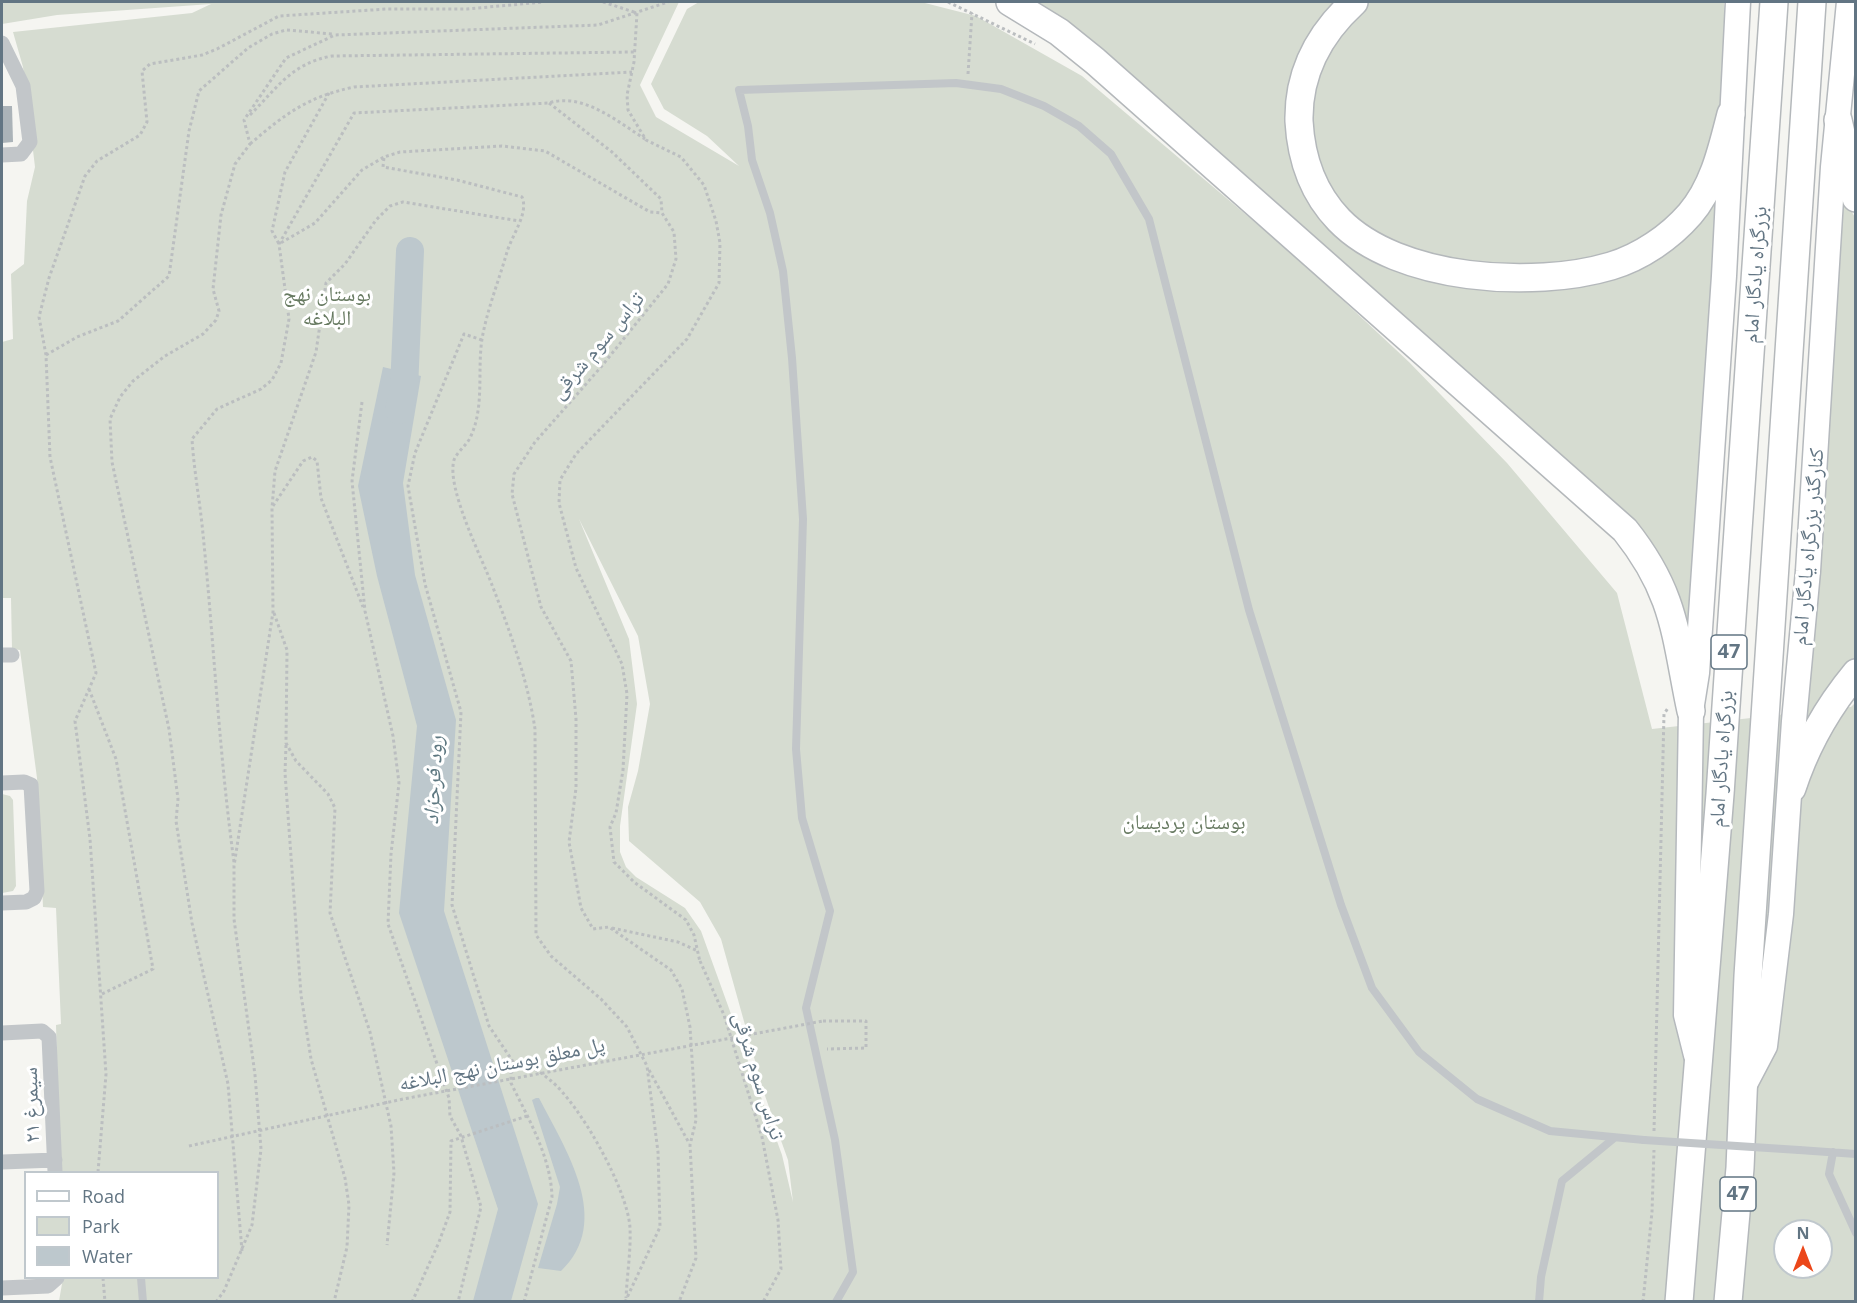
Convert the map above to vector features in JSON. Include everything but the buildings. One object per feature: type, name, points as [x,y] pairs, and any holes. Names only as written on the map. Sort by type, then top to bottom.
[{"type":"highway","points":[[1010,2],[1059,32],[1095,61],[1625,530],[1647,558],[1670,606],[1682,706]]},
{"type":"highway","points":[[1354,2],[1339,15],[1311,56],[1302,85],[1299,109],[1304,160],[1324,201],[1340,220],[1359,236],[1383,250],[1416,262],[1464,273],[1531,277],[1580,273],[1612,266],[1643,252],[1691,214],[1716,169],[1731,114]]},
{"type":"highway","name":"بزرگراه یادگار امام","points":[[1679,1302],[1700,1067],[1760,240],[1774,2]]},
{"type":"highway","name":"بزرگراه یادگار امام","points":[[1728,1302],[1740,1168],[1748,976],[1812,2]]},
{"type":"highway","points":[[1838,120],[1856,198]]},
{"type":"highway","points":[[1792,788],[1802,756],[1820,722],[1856,673]]},
{"type":"main road","points":[[1700,1067],[1686,1015],[1682,706],[1697,673],[1724,286],[1738,2]]},
{"type":"main road","name":"کنارگذر بزرگراه یادگار امام","points":[[1744,1086],[1765,1046],[1781,914],[1792,788],[1794,721],[1808,571],[1838,120],[1849,2]]},
{"type":"street","points":[[2,43],[23,86],[30,142],[27,150],[21,154],[2,155]]},
{"type":"street","points":[[2,783],[24,782],[31,785],[36,880],[34,898],[26,902],[2,903]]},
{"type":"street","name":"سیمرغ ۲۱","points":[[2,1033],[42,1031],[49,1037],[55,1166]]},
{"type":"street","points":[[2,1162],[55,1166]]},
{"type":"street","points":[[2,1288],[48,1286],[56,1279]]},
{"type":"lane","points":[[836,1302],[853,1272],[835,1140],[813,1050],[806,1008],[830,911],[802,818],[795,749],[803,519],[792,358],[783,272],[770,213],[752,160],[748,126],[739,90],[967,84],[1001,89],[1044,106],[1079,126],[1111,154],[1149,219],[1249,610],[1341,905],[1372,987],[1419,1052],[1478,1099],[1550,1131],[1613,1138],[1856,1154]]},
{"type":"lane","points":[[1539,1302],[1541,1277],[1562,1181],[1613,1138]]},
{"type":"lane","points":[[1833,1152],[1829,1174],[1856,1233]]},
{"type":"lane","points":[[141,1279],[143,1302]]},
{"type":"path","points":[[98,1171],[106,1074],[102,994],[90,839],[75,721],[96,673],[50,457],[46,355],[39,317],[49,278],[85,176],[97,161],[140,135],[147,122],[142,71],[150,64],[202,55],[279,16],[387,9],[467,9],[543,2]]},
{"type":"path","points":[[603,2],[637,13]]},
{"type":"path","points":[[46,355],[77,338],[118,321],[169,276],[189,131],[199,91],[248,48],[273,34],[286,30],[335,35],[598,25],[668,2]]},
{"type":"path","points":[[948,2],[1042,47]]},
{"type":"path","points":[[637,13],[632,72],[627,95],[628,110],[646,140]]},
{"type":"path","points":[[967,84],[972,13]]},
{"type":"path","points":[[250,144],[244,120],[286,58],[335,35]]},
{"type":"path","points":[[244,120],[297,68],[310,60],[332,56],[634,52]]},
{"type":"path","points":[[242,1251],[228,1084],[192,923],[176,821],[178,799],[170,729],[112,462],[110,419],[120,396],[134,381],[165,356],[203,334],[216,321],[219,311],[213,289],[220,215],[235,164],[250,144],[289,111],[329,92],[381,84],[632,72]]},
{"type":"path","points":[[216,1302],[242,1251],[252,1225],[261,1149],[255,1075],[234,919],[234,866],[223,770],[203,532],[194,482],[192,439],[217,409],[261,389],[272,380],[281,363],[289,320],[279,244],[272,231],[285,171],[329,92]]},
{"type":"path","points":[[279,244],[354,113],[549,103],[559,100],[593,107],[646,140],[681,157],[704,185],[718,232],[719,283],[687,339],[576,454],[565,469],[558,489],[559,503],[576,568],[615,645],[627,694],[623,770],[616,813],[610,827],[614,862],[634,882],[686,920],[694,935],[700,962]]},
{"type":"path","points":[[279,244],[315,223],[362,171],[384,157],[416,149],[502,146],[545,151],[650,212],[662,213],[661,199],[612,152],[549,103]]},
{"type":"path","points":[[384,157],[383,167],[457,180],[522,197],[524,212],[511,237],[482,340],[479,404],[470,439],[454,460],[453,479],[471,535],[493,586],[532,704],[535,729],[536,935],[550,956],[601,999],[627,1027],[690,1145]]},
{"type":"path","points":[[234,866],[273,612],[272,508],[275,471],[316,352],[327,283],[345,264],[376,220],[390,206],[402,202],[519,220]]},
{"type":"path","name":"تراس سوم شرقی","points":[[662,213],[674,232],[676,259],[668,284],[536,442],[514,474],[512,494],[541,607],[571,661],[576,719],[576,788],[569,842],[581,908],[593,929],[609,927],[678,942],[697,950],[700,962],[724,1015],[762,1137],[778,1220],[781,1269],[763,1302]]},
{"type":"path","points":[[482,340],[464,334],[415,453],[408,486],[425,584],[461,712],[452,905],[489,1026],[516,1066]]},
{"type":"path","points":[[362,402],[352,481],[365,612],[393,736],[399,783],[391,854],[388,924],[448,1098],[450,1116],[461,1136],[482,1207],[458,1302]]},
{"type":"path","points":[[272,508],[303,461],[312,457],[317,461],[321,498],[365,612]]},
{"type":"path","points":[[273,612],[287,650],[285,773],[301,995],[311,1059],[345,1178],[349,1205],[347,1247],[334,1302]]},
{"type":"path","points":[[89,689],[116,759],[153,969],[102,994]]},
{"type":"path","points":[[1654,1134],[1664,714],[1682,706]]},
{"type":"path","points":[[286,743],[296,761],[328,794],[335,808],[330,913],[370,1032],[391,1126],[394,1173],[387,1245]]},
{"type":"path","name":"تراس سوم شرقی","points":[[609,927],[671,970],[682,989],[690,1027],[696,1120],[690,1145],[696,1258],[679,1302]]},
{"type":"path","name":"پل معلق بوستان نهج البلاغه","points":[[189,1146],[403,1100],[823,1021],[866,1021],[867,1048],[813,1050]]},
{"type":"path","points":[[524,1302],[552,1197],[552,1185],[542,1153],[511,1083],[511,1072],[516,1066],[527,1064],[552,1080],[596,1142],[623,1197],[630,1227],[626,1301]]},
{"type":"path","points":[[626,1301],[660,1227],[658,1152],[647,1066]]},
{"type":"path","points":[[412,1302],[450,1212],[451,1141],[527,1116]]},
{"type":"path","points":[[1643,1302],[1652,1212],[1654,1145]]},
{"type":"path","points":[[103,1279],[105,1302]]},
{"type":"green space","points":[[2,2],[679,2],[640,85],[656,117],[739,166],[707,136],[664,109],[651,84],[687,9],[699,2],[921,2],[976,16],[1082,76],[1302,262],[1409,362],[1507,463],[1617,593],[1652,729],[1805,712],[1838,176],[1844,199],[1856,219],[1856,662],[1818,710],[1851,707],[1855,703],[1855,1301],[59,1301],[63,1279],[219,1279],[219,1171],[60,1171],[56,1025],[61,1024],[56,908],[43,907],[37,778],[20,650],[12,649],[11,598],[2,598],[2,342],[13,339],[11,274],[24,264],[27,201],[35,167],[23,67],[13,32],[192,13],[211,4],[57,15],[2,24]],"holes":[[[579,519],[638,636],[650,704],[638,771],[628,807],[629,841],[700,902],[721,939],[764,1093],[788,1160],[793,1202],[782,1155],[701,931],[685,908],[636,877],[626,867],[620,852],[620,826],[637,704],[629,639]]]},
{"type":"green space","points":[[1024,2],[1345,2],[1338,8],[1295,155],[1399,263],[1640,267],[1723,169],[1690,683],[1668,580]]},
{"type":"green space","points":[[1369,2],[1724,2],[1727,73],[1721,131],[1689,202],[1638,246],[1544,269],[1440,260],[1362,228],[1314,172],[1310,78],[1355,11]]},
{"type":"green space","points":[[2,794],[10,796],[13,800],[16,886],[13,891],[2,893]]},
{"type":"water","points":[[383,367],[421,376],[403,483],[415,575],[456,720],[444,911],[538,1204],[511,1301],[473,1301],[498,1209],[399,913],[417,726],[377,576],[358,486]]},
{"type":"water","points":[[539,1098],[571,1162],[580,1185],[584,1208],[584,1230],[576,1251],[561,1271],[538,1268],[560,1187],[532,1100]]},
{"type":"waterway","name":"رود فرحزاد","points":[[399,410],[404,389],[410,251]]},
{"type":"park label","name":"بوستان نهج البلاغه","points":[[327,307]]},
{"type":"park label","name":"بوستان پردیسان","points":[[1184,823]]}]
